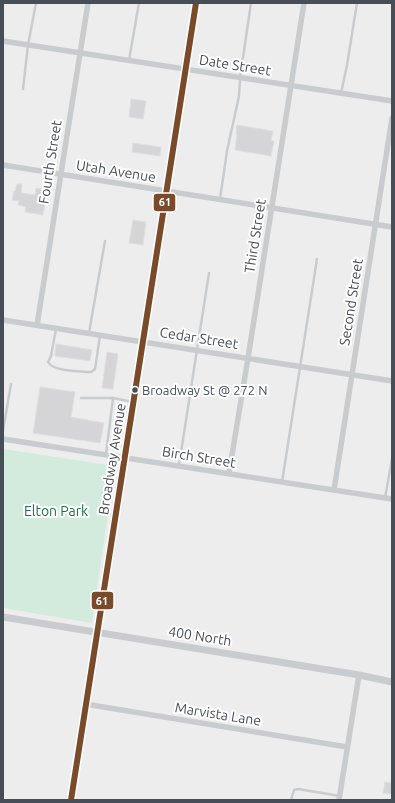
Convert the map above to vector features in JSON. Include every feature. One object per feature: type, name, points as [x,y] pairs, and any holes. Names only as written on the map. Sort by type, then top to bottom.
[{"type":"street","name":"Fourth Street","points":[[37,325],[88,3]]},
{"type":"street","name":"Broadway Avenue","points":[[71,800],[196,3]]},
{"type":"street","name":"Third Street","points":[[229,473],[304,3]]},
{"type":"street","name":"Date Street","points":[[3,41],[392,101]]},
{"type":"street","name":"Second Street","points":[[334,490],[392,118]]},
{"type":"street","name":"Utah Avenue","points":[[3,165],[392,227]]},
{"type":"street","name":"Cedar Street","points":[[3,320],[392,381]]},
{"type":"street","name":"Birch Street","points":[[3,439],[392,499]]},
{"type":"street","name":"400 North","points":[[3,617],[392,682]]},
{"type":"street","points":[[339,798],[358,676]]},
{"type":"street","name":"Marvista Lane","points":[[85,704],[347,747]]},
{"type":"lane","points":[[23,88],[28,45],[36,3]]},
{"type":"lane","points":[[129,61],[139,3]]},
{"type":"lane","points":[[220,200],[227,152],[239,96],[240,78],[251,3]]},
{"type":"lane","points":[[341,93],[347,65],[356,3]]},
{"type":"lane","points":[[89,333],[105,241]]},
{"type":"lane","points":[[282,482],[317,259]]},
{"type":"lane","points":[[179,466],[209,273]]},
{"type":"lane","points":[[56,328],[51,356],[48,362],[50,366],[56,368],[86,372],[91,372],[95,369],[100,335]]},
{"type":"lane","points":[[3,431],[11,384]]},
{"type":"lane","points":[[81,398],[113,398],[133,402]]},
{"type":"lane","points":[[106,455],[113,398]]},
{"type":"lane","points":[[385,498],[392,459]]},
{"type":"lane","points":[[291,800],[294,790],[298,789],[339,798]]},
{"type":"green space","name":"Elton Park","points":[[3,449],[115,466],[92,623],[3,608]]},
{"type":"building","points":[[131,99],[146,101],[143,119],[129,117]]},
{"type":"building","points":[[237,125],[273,131],[271,140],[274,141],[271,156],[235,150]]},
{"type":"building","points":[[133,143],[161,147],[160,156],[132,152]]},
{"type":"building","points":[[17,184],[22,184],[21,193],[35,195],[36,188],[47,190],[43,215],[25,212],[26,207],[18,205],[19,201],[12,200]]},
{"type":"building","points":[[133,220],[146,222],[143,245],[129,243]]},
{"type":"building","points":[[56,344],[92,350],[90,361],[55,356]]},
{"type":"building","points":[[107,352],[118,354],[113,389],[102,388]]},
{"type":"building","points":[[40,387],[75,392],[71,417],[104,423],[100,443],[33,433]]},
{"type":"building","points":[[385,782],[392,783],[392,794],[383,793]]},
{"type":"transit line","name":"61","points":[[71,800],[196,3]]},
{"type":"place","name":"Broadway St @ 272 N","points":[[135,390]]}]
